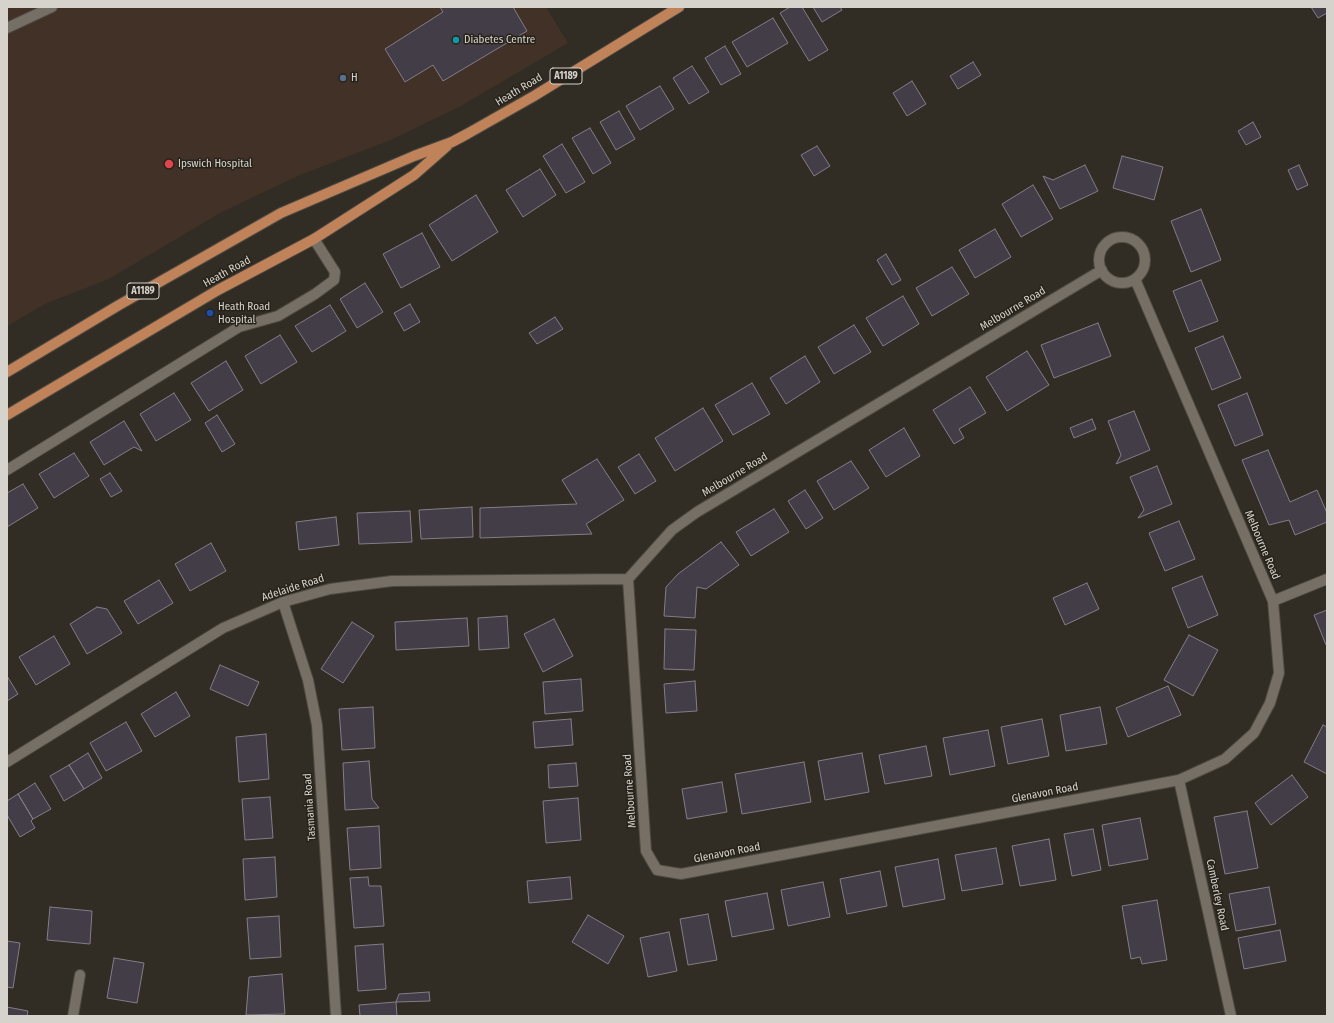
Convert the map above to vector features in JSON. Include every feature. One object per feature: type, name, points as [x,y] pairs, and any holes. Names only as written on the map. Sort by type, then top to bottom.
[{"type":"main road","name":"Heath Road","points":[[7,372],[119,305],[280,213],[414,156],[452,142],[534,96],[680,7]]},
{"type":"main road","name":"Heath Road","points":[[7,415],[218,290],[314,239],[414,176],[452,142]]},
{"type":"street","points":[[7,28],[37,10],[52,7]]},
{"type":"street","points":[[1113,238],[1128,238],[1135,240],[1140,246],[1145,260],[1144,267],[1135,279],[1120,283],[1113,281],[1102,270],[1099,262],[1102,248],[1113,238]]},
{"type":"street","points":[[7,470],[239,327],[278,316],[315,294],[334,280],[335,272],[314,239]]},
{"type":"street","name":"Melbourne Road","points":[[646,851],[628,579],[672,530],[697,512],[1102,270]]},
{"type":"street","name":"Melbourne Road","points":[[1135,279],[1273,601]]},
{"type":"street","name":"Adelaide Road","points":[[7,762],[223,628],[283,602],[330,589],[392,582],[628,579]]},
{"type":"street","points":[[1273,601],[1327,579]]},
{"type":"street","name":"Glenavon Road","points":[[646,851],[657,870],[681,874],[1179,780],[1225,759],[1254,733],[1270,703],[1279,673],[1273,601]]},
{"type":"street","name":"Tasmania Road","points":[[283,602],[308,680],[317,725],[336,1016]]},
{"type":"street","name":"Camberley Road","points":[[1179,780],[1231,1016]]},
{"type":"street","points":[[73,1016],[80,975]]},
{"type":"shaded area","name":"Ipswich Hospital","points":[[7,7],[546,7],[568,43],[461,106],[391,140],[300,175],[220,213],[109,279],[47,303],[7,326]]},
{"type":"building","name":"Diabetes Centre","points":[[440,7],[513,7],[527,31],[443,81],[433,65],[405,82],[385,49],[443,12]]},
{"type":"building","points":[[790,7],[802,7],[828,50],[809,61],[780,13]]},
{"type":"building","points":[[813,7],[840,7],[842,10],[822,22]]},
{"type":"building","points":[[1311,7],[1327,7],[1327,13],[1318,18]]},
{"type":"building","points":[[773,18],[788,43],[747,67],[732,42]]},
{"type":"building","points":[[725,46],[741,74],[721,85],[705,58]]},
{"type":"building","points":[[973,62],[981,75],[958,89],[950,76]]},
{"type":"building","points":[[692,66],[709,92],[689,104],[673,78]]},
{"type":"building","points":[[912,81],[926,104],[907,116],[893,93]]},
{"type":"building","points":[[660,86],[674,109],[640,130],[626,106]]},
{"type":"building","points":[[619,111],[635,139],[616,150],[600,122]]},
{"type":"building","points":[[1253,122],[1261,137],[1246,145],[1238,131]]},
{"type":"building","points":[[590,128],[611,163],[593,174],[572,138]]},
{"type":"building","points":[[562,144],[585,182],[566,193],[543,156]]},
{"type":"building","points":[[817,146],[830,166],[814,176],[801,155]]},
{"type":"building","points":[[1122,156],[1163,167],[1154,200],[1113,188]]},
{"type":"building","points":[[1085,165],[1098,191],[1060,209],[1043,176],[1053,180]]},
{"type":"building","points":[[1299,165],[1308,185],[1297,190],[1288,170]]},
{"type":"building","points":[[540,169],[556,195],[523,217],[506,190]]},
{"type":"building","points":[[1033,185],[1053,219],[1021,237],[1002,204]]},
{"type":"building","points":[[476,195],[498,232],[452,261],[429,225]]},
{"type":"building","points":[[1201,209],[1221,260],[1191,272],[1171,221]]},
{"type":"building","points":[[995,229],[1011,257],[975,278],[959,250]]},
{"type":"building","points":[[422,233],[440,267],[401,288],[383,254]]},
{"type":"building","points":[[886,254],[901,280],[892,285],[877,260]]},
{"type":"building","points":[[952,267],[969,294],[932,316],[916,288]]},
{"type":"building","points":[[1201,280],[1218,321],[1189,332],[1173,291]]},
{"type":"building","points":[[365,283],[383,312],[357,328],[340,299]]},
{"type":"building","points":[[903,296],[919,324],[883,346],[866,318]]},
{"type":"building","points":[[410,304],[420,322],[404,331],[394,313]]},
{"type":"building","points":[[330,305],[346,331],[312,352],[295,326]]},
{"type":"building","points":[[555,317],[563,329],[537,344],[529,333]]},
{"type":"building","points":[[1098,323],[1111,356],[1054,378],[1041,345]]},
{"type":"building","points":[[854,325],[871,352],[834,374],[818,347]]},
{"type":"building","points":[[280,335],[297,362],[261,384],[245,356]]},
{"type":"building","points":[[1223,336],[1241,378],[1212,390],[1195,348]]},
{"type":"building","points":[[1027,351],[1049,385],[1007,411],[986,377]]},
{"type":"building","points":[[805,356],[820,382],[786,404],[770,378]]},
{"type":"building","points":[[226,361],[243,390],[209,411],[191,383]]},
{"type":"building","points":[[752,383],[770,414],[733,435],[715,405]]},
{"type":"building","points":[[970,387],[986,413],[959,429],[964,438],[954,444],[933,410]]},
{"type":"building","points":[[174,393],[191,420],[156,441],[140,414]]},
{"type":"building","points":[[1247,393],[1263,435],[1235,446],[1218,405]]},
{"type":"building","points":[[703,408],[723,441],[675,471],[655,438]]},
{"type":"building","points":[[1134,411],[1150,450],[1116,464],[1121,455],[1108,421]]},
{"type":"building","points":[[217,415],[235,444],[222,452],[205,423]]},
{"type":"building","points":[[1092,419],[1096,429],[1074,438],[1070,428]]},
{"type":"building","points":[[124,421],[142,451],[134,447],[104,465],[90,442]]},
{"type":"building","points":[[904,428],[920,456],[886,477],[869,450]]},
{"type":"building","points":[[1268,450],[1290,502],[1317,490],[1327,513],[1327,522],[1295,535],[1289,520],[1269,525],[1242,460]]},
{"type":"building","points":[[74,453],[89,476],[54,498],[39,474]]},
{"type":"building","points":[[639,454],[656,481],[635,494],[618,467]]},
{"type":"building","points":[[597,459],[624,500],[586,524],[592,534],[480,538],[480,508],[577,504],[562,480]]},
{"type":"building","points":[[851,461],[869,488],[834,510],[817,481]]},
{"type":"building","points":[[1157,466],[1172,504],[1138,518],[1144,510],[1130,477]]},
{"type":"building","points":[[110,473],[122,491],[111,497],[100,479]]},
{"type":"building","points":[[23,484],[38,508],[7,527],[7,493]]},
{"type":"building","points":[[805,490],[823,518],[806,529],[788,501]]},
{"type":"building","points":[[472,507],[473,537],[421,539],[419,510]]},
{"type":"building","points":[[774,509],[789,532],[751,556],[736,532]]},
{"type":"building","points":[[410,511],[412,542],[359,544],[357,513]]},
{"type":"building","points":[[336,517],[339,545],[299,550],[296,522]]},
{"type":"building","points":[[1179,521],[1195,559],[1165,571],[1149,533]]},
{"type":"building","points":[[721,542],[739,565],[706,589],[697,587],[695,618],[664,616],[666,587],[678,574]]},
{"type":"building","points":[[211,543],[226,571],[190,591],[175,564]]},
{"type":"building","points":[[1202,576],[1218,615],[1188,628],[1172,588]]},
{"type":"building","points":[[159,580],[173,603],[138,624],[124,601]]},
{"type":"building","points":[[1087,583],[1099,609],[1065,625],[1053,598]]},
{"type":"building","points":[[97,607],[107,609],[122,633],[87,654],[70,624]]},
{"type":"building","points":[[1327,610],[1327,644],[1326,645],[1314,615]]},
{"type":"building","points":[[507,616],[509,648],[479,650],[478,618]]},
{"type":"building","points":[[467,618],[469,646],[396,650],[395,622]]},
{"type":"building","points":[[554,619],[573,656],[543,672],[524,634]]},
{"type":"building","points":[[352,622],[374,636],[343,683],[321,669]]},
{"type":"building","points":[[665,629],[696,630],[694,670],[664,669]]},
{"type":"building","points":[[1189,635],[1218,650],[1193,696],[1164,680]]},
{"type":"building","points":[[54,636],[70,664],[36,685],[19,657]]},
{"type":"building","points":[[220,665],[259,682],[248,706],[210,689]]},
{"type":"building","points":[[7,676],[18,694],[7,701]]},
{"type":"building","points":[[581,679],[583,711],[545,714],[543,682]]},
{"type":"building","points":[[695,681],[697,711],[666,713],[664,684]]},
{"type":"building","points":[[1168,686],[1181,715],[1128,737],[1116,708]]},
{"type":"building","points":[[176,692],[190,716],[155,737],[141,714]]},
{"type":"building","points":[[373,707],[375,748],[342,750],[339,709]]},
{"type":"building","points":[[1100,707],[1107,744],[1066,751],[1060,715]]},
{"type":"building","points":[[571,719],[573,745],[535,748],[533,722]]},
{"type":"building","points":[[1042,719],[1049,756],[1008,764],[1001,727]]},
{"type":"building","points":[[126,722],[142,751],[106,771],[90,743]]},
{"type":"building","points":[[1323,725],[1327,727],[1327,774],[1304,762]]},
{"type":"building","points":[[988,730],[995,766],[950,775],[943,738]]},
{"type":"building","points":[[266,734],[269,779],[239,782],[236,737]]},
{"type":"building","points":[[926,746],[932,776],[885,784],[879,755]]},
{"type":"building","points":[[88,753],[102,778],[84,789],[69,765]]},
{"type":"building","points":[[862,753],[869,792],[825,800],[818,761]]},
{"type":"building","points":[[369,761],[372,799],[379,808],[345,810],[343,763]]},
{"type":"building","points":[[804,762],[811,802],[742,814],[735,774]]},
{"type":"building","points":[[576,763],[578,786],[549,788],[548,765]]},
{"type":"building","points":[[69,765],[84,789],[64,801],[50,776]]},
{"type":"building","points":[[1292,775],[1308,797],[1271,825],[1255,803]]},
{"type":"building","points":[[722,782],[727,812],[687,819],[682,789]]},
{"type":"building","points":[[35,783],[51,809],[33,819],[18,794]]},
{"type":"building","points":[[18,794],[33,819],[31,821],[35,828],[20,837],[7,815],[7,801]]},
{"type":"building","points":[[270,797],[273,838],[245,840],[242,799]]},
{"type":"building","points":[[578,798],[581,840],[546,843],[543,801]]},
{"type":"building","points":[[1247,811],[1258,868],[1225,874],[1214,817]]},
{"type":"building","points":[[1140,818],[1148,859],[1109,866],[1102,825]]},
{"type":"building","points":[[379,826],[381,868],[350,870],[347,828]]},
{"type":"building","points":[[1093,829],[1101,870],[1072,876],[1064,834]]},
{"type":"building","points":[[1049,839],[1056,880],[1020,886],[1012,846]]},
{"type":"building","points":[[996,848],[1003,884],[962,891],[955,855]]},
{"type":"building","points":[[275,857],[277,897],[245,900],[243,859]]},
{"type":"building","points":[[938,859],[945,899],[903,907],[895,867]]},
{"type":"building","points":[[880,871],[887,906],[847,914],[840,879]]},
{"type":"building","points":[[368,877],[369,886],[381,886],[384,926],[354,928],[350,878]]},
{"type":"building","points":[[570,877],[572,899],[529,903],[527,881]]},
{"type":"building","points":[[823,882],[830,917],[788,926],[781,890]]},
{"type":"building","points":[[1269,887],[1276,924],[1236,931],[1229,894]]},
{"type":"building","points":[[767,893],[774,929],[732,937],[725,901]]},
{"type":"building","points":[[1157,900],[1167,960],[1142,964],[1140,957],[1131,959],[1122,906]]},
{"type":"building","points":[[50,907],[92,911],[90,944],[47,940]]},
{"type":"building","points":[[708,914],[717,960],[688,965],[680,919]]},
{"type":"building","points":[[588,915],[624,936],[608,964],[572,942]]},
{"type":"building","points":[[279,916],[281,957],[250,959],[247,918]]},
{"type":"building","points":[[1280,930],[1286,961],[1244,969],[1238,938]]},
{"type":"building","points":[[669,932],[677,971],[648,977],[640,938]]},
{"type":"building","points":[[7,941],[20,943],[13,988],[7,987]]},
{"type":"building","points":[[383,944],[386,989],[358,991],[355,946]]},
{"type":"building","points":[[114,958],[144,963],[137,1003],[107,998]]},
{"type":"building","points":[[282,974],[285,1014],[246,1015],[249,977]]},
{"type":"building","points":[[429,992],[430,1001],[396,1002],[399,994]]},
{"type":"building","points":[[396,1002],[397,1016],[360,1016],[359,1005]]},
{"type":"building","points":[[7,1007],[28,1011],[27,1016],[7,1016]]},
{"type":"place","name":"Diabetes Centre","points":[[456,40]]},
{"type":"place","name":"H","points":[[343,78]]},
{"type":"place","name":"Ipswich Hospital","points":[[169,164]]},
{"type":"place","name":"Heath Road Hospital","points":[[210,313]]}]
